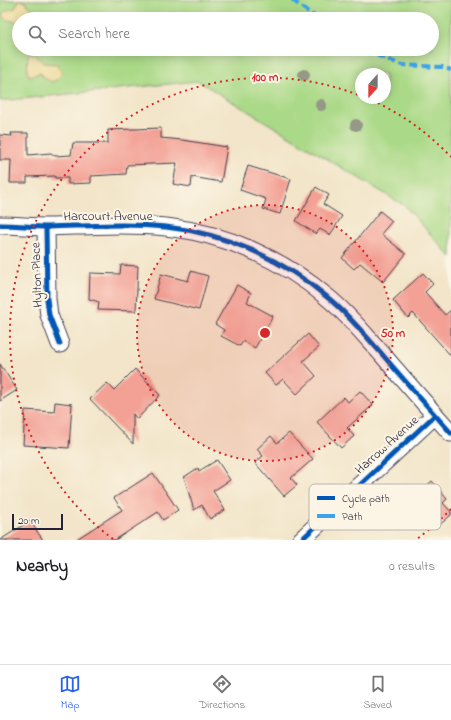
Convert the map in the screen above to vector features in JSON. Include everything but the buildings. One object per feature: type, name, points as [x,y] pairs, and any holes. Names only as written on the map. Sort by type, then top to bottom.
[{"type":"street","name":"Harcourt Avenue","points":[[0,225],[46,227],[124,225],[167,227],[201,233],[237,244],[267,257],[296,274],[327,297],[356,325],[451,433]]},
{"type":"street","name":"Hylton Place","points":[[46,227],[47,299],[49,315],[60,344]]},
{"type":"street","name":"Harrow Avenue","points":[[359,484],[436,415]]},
{"type":"street","name":"Harrow Avenue","points":[[298,539],[309,529]]},
{"type":"green space","points":[[0,0],[451,0],[451,257],[405,206],[198,81],[0,101]]},
{"type":"sand","points":[[19,0],[24,1],[33,10],[32,12],[12,12],[12,21],[2,16],[7,10],[15,8]]},
{"type":"sand","points":[[28,56],[37,56],[43,63],[57,64],[62,71],[58,78],[51,82],[42,76],[41,73],[29,76],[27,70]]},
{"type":"marked path","points":[[292,0],[308,12]]},
{"type":"marked path","points":[[379,56],[402,65],[442,67],[451,70]]},
{"type":"cycle path","points":[[0,225],[48,227],[122,225],[166,227],[209,235],[251,250],[272,260],[310,283],[334,303],[362,331],[451,433]]},
{"type":"cycle path","points":[[46,227],[47,299],[49,315],[60,344]]},
{"type":"cycle path","points":[[361,484],[435,415]]},
{"type":"cycle path","points":[[301,540],[312,530]]}]
